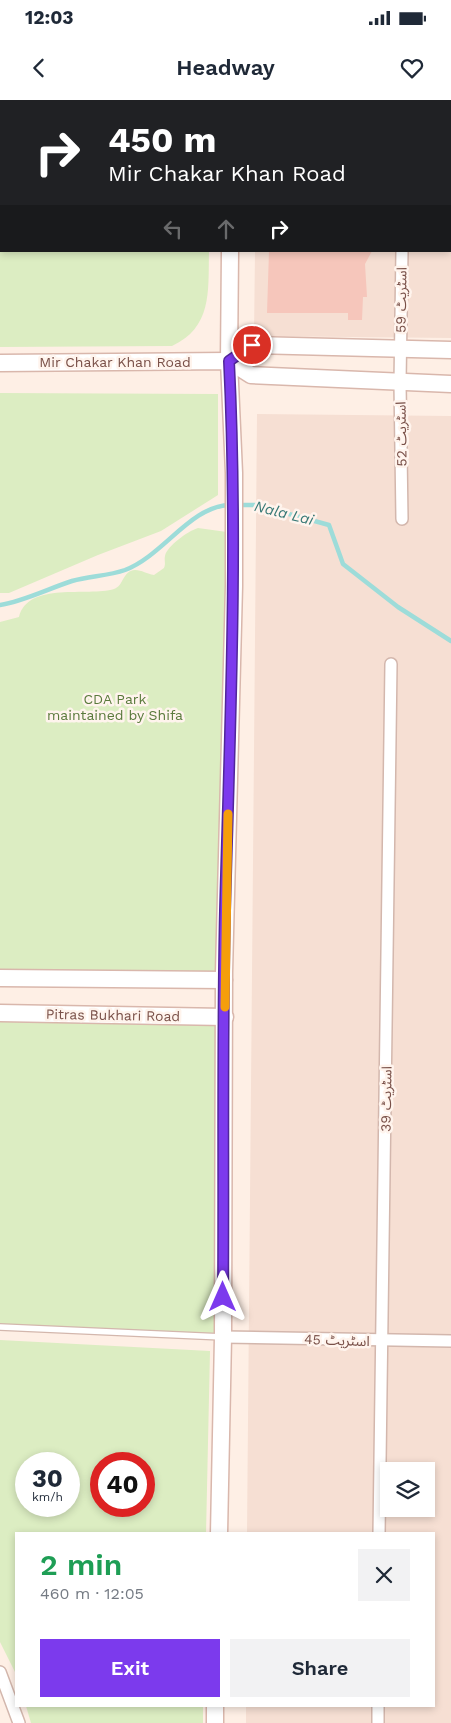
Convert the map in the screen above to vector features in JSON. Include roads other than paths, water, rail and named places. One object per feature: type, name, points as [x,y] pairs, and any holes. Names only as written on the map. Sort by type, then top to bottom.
[{"type":"street","points":[[219,1532],[224,980],[234,586],[234,473],[229,361],[230,252]]},
{"type":"street","name":"اسٹریٹ 59","points":[[401,350],[402,252]]},
{"type":"street","points":[[229,361],[252,345],[451,350]]},
{"type":"street","name":"اسٹریٹ 52","points":[[401,350],[402,519]]},
{"type":"street","points":[[229,361],[251,375],[451,384]]},
{"type":"street","name":"Mir Chakar Khan Road","points":[[0,363],[229,361]]},
{"type":"street","name":"اسٹریٹ 39","points":[[379,1532],[391,664]]},
{"type":"street","points":[[0,978],[224,980]]},
{"type":"street","name":"Pitras Bukhari Road","points":[[0,1013],[225,1017]]},
{"type":"street","name":"اسٹریٹ 45","points":[[222,1337],[451,1341]]},
{"type":"street","points":[[0,1672],[19,1723]]},
{"type":"street","points":[[215,1723],[216,1707]]},
{"type":"street","points":[[378,1707],[378,1723]]},
{"type":"lane","points":[[0,1327],[222,1337]]},
{"type":"waterway","name":"Nala Lai","points":[[0,605],[27,598],[72,581],[125,570],[152,554],[202,513],[216,507],[230,505]]},
{"type":"waterway","name":"Nala Lai","points":[[237,505],[256,505],[329,525],[343,564],[398,607],[451,641]]},
{"type":"park label","name":"CDA Park maintained by Shifa","points":[[115,708]]}]
